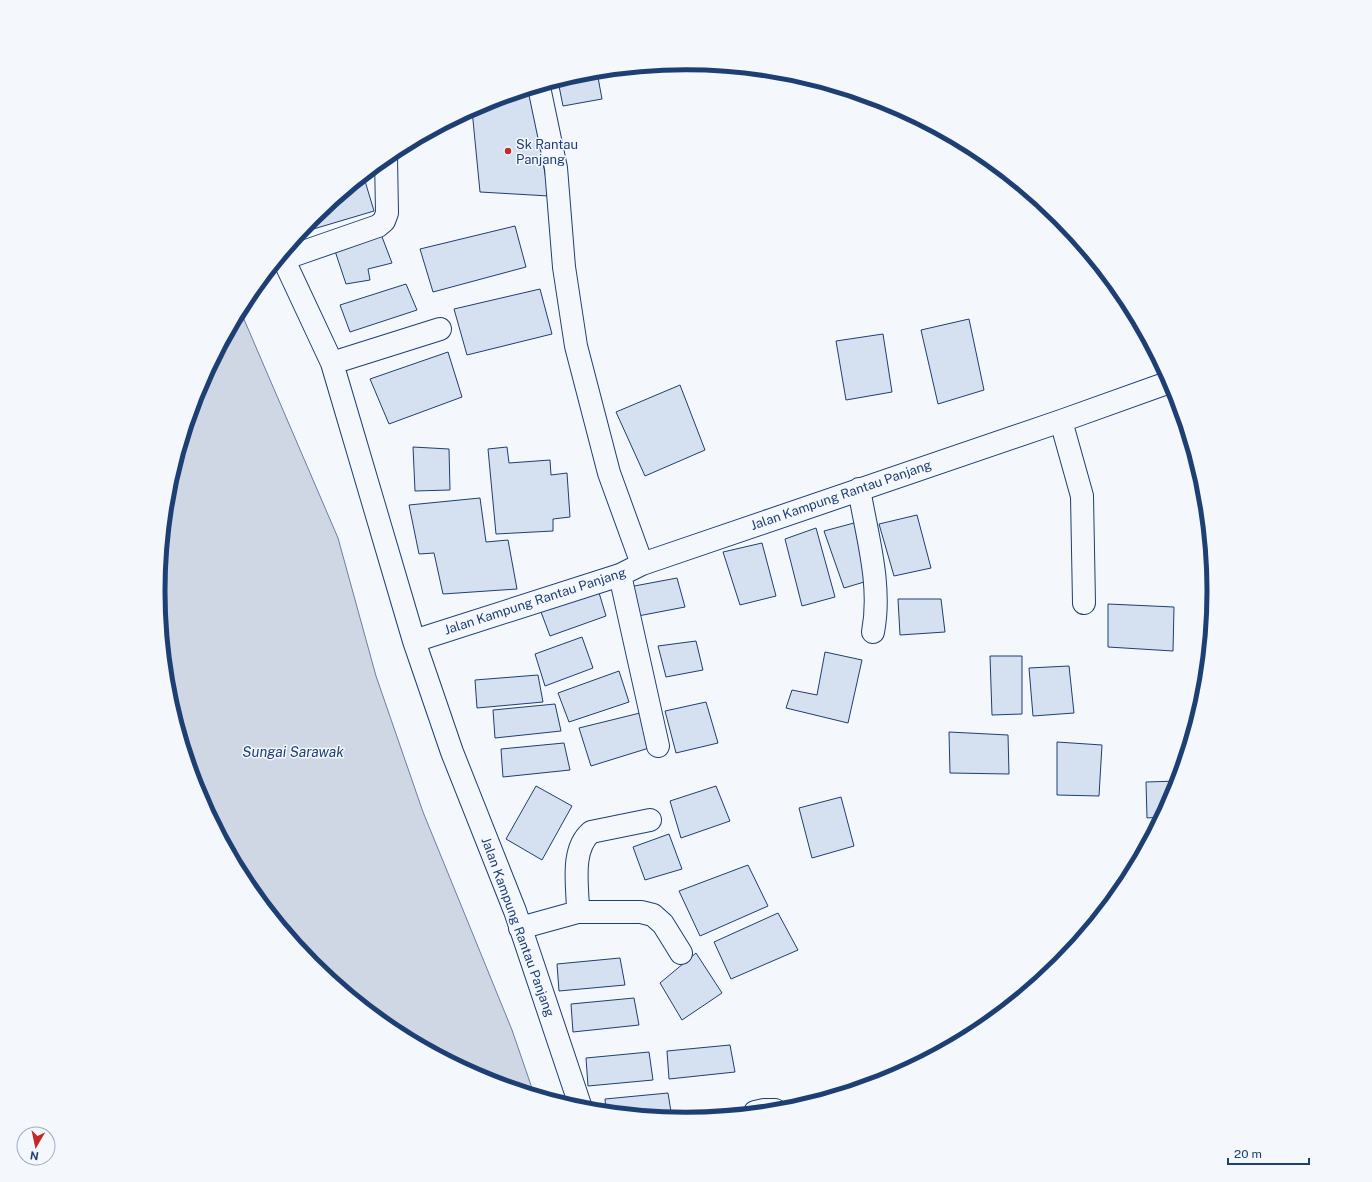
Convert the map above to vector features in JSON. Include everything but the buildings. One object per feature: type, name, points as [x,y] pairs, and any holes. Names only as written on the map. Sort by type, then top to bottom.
[{"type":"street","points":[[540,91],[556,168],[564,268],[576,346],[609,473],[642,564]]},
{"type":"street","points":[[288,255],[378,226],[384,221],[387,213],[386,166]]},
{"type":"street","points":[[284,260],[332,363],[414,641]]},
{"type":"street","points":[[332,363],[440,329]]},
{"type":"street","name":"Jalan Kampung Rantau Panjang","points":[[577,1100],[520,928],[452,752],[414,641],[620,575],[642,564],[858,489],[1061,421],[1164,384]]},
{"type":"street","points":[[1061,421],[1082,496],[1084,603]]},
{"type":"street","points":[[858,489],[875,576],[877,613],[873,632]]},
{"type":"street","points":[[620,575],[658,746]]},
{"type":"street","points":[[578,912],[577,866],[580,849],[584,838],[591,832],[650,820]]},
{"type":"street","points":[[520,928],[578,912],[641,912],[653,915],[664,924],[681,952]]},
{"type":"water","name":"Sungai Sarawak","points":[[243,317],[338,538],[376,676],[423,812],[512,1030],[532,1088],[487,1072],[425,1042],[397,1024],[342,983],[294,935],[253,880],[219,821],[205,790],[183,726],[169,659],[165,591],[166,557],[169,523],[175,489],[193,424],[219,361]]},
{"type":"place","name":"Sk Rantau Panjang","points":[[508,151]]}]
